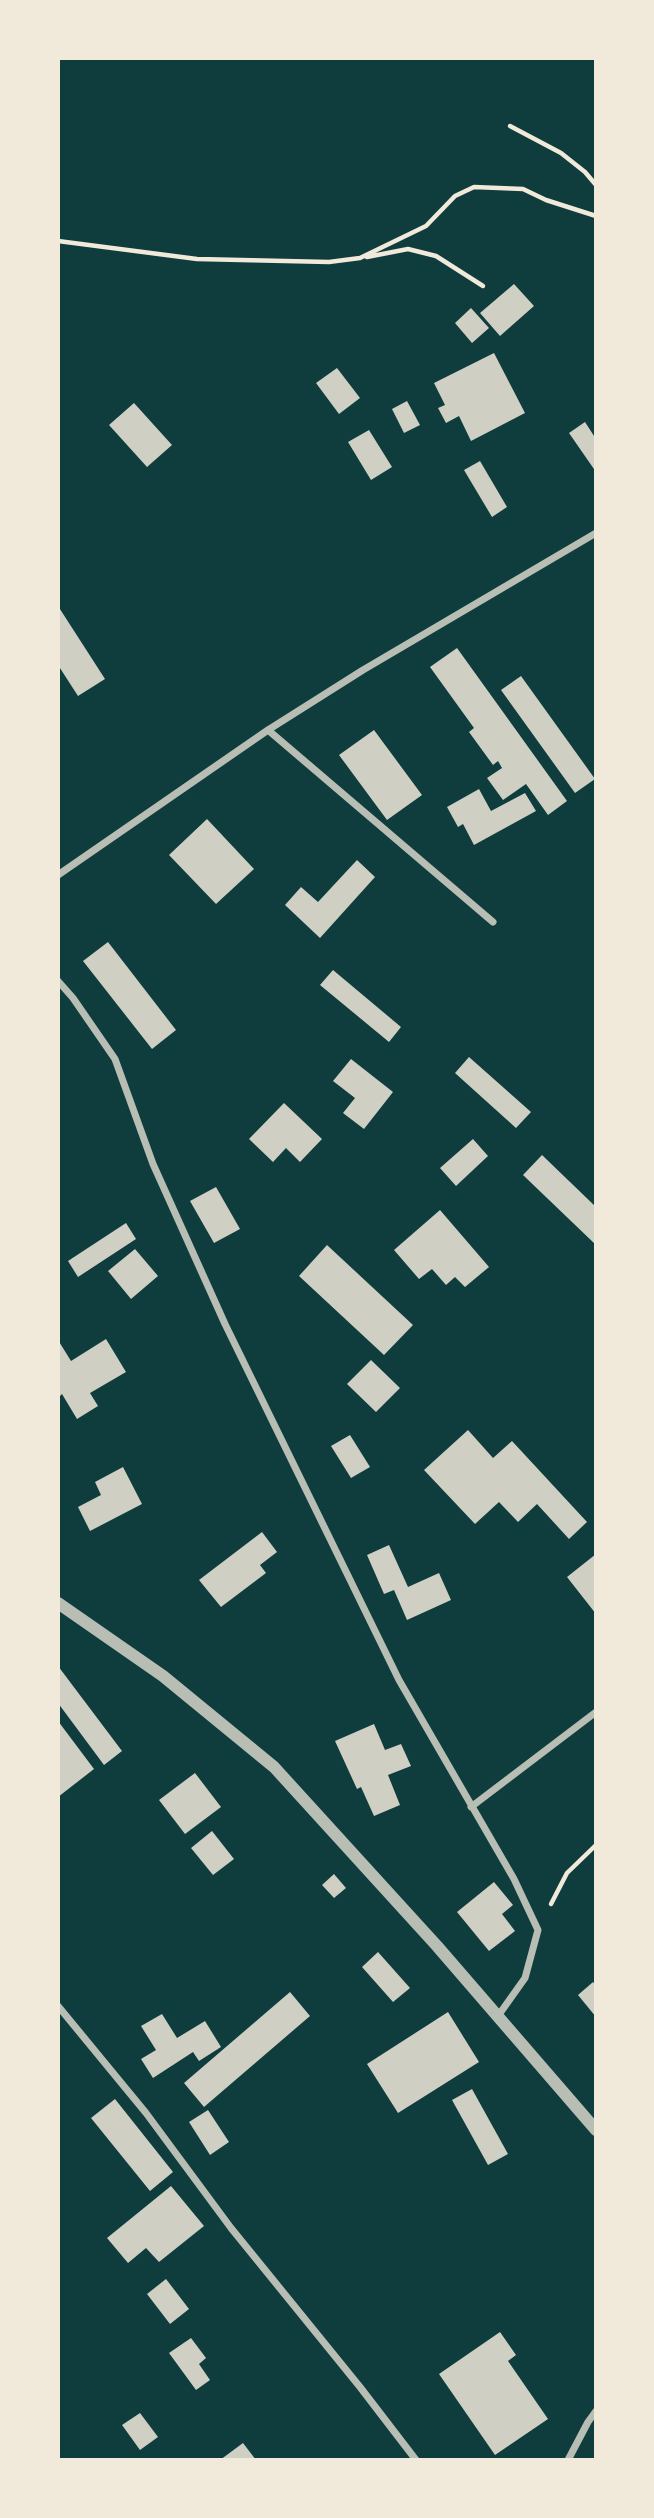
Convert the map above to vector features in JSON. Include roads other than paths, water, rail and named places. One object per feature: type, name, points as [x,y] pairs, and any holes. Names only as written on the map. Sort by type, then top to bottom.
[{"type":"street","points":[[58,875],[268,730],[363,670],[596,533]]},
{"type":"street","points":[[268,730],[493,922]]},
{"type":"street","points":[[58,981],[116,1059],[153,1164],[225,1324],[399,1680],[514,1879],[538,1930],[525,1978],[498,2016]]},
{"type":"street","points":[[58,1603],[163,1676],[274,1767],[437,1946],[596,2130]]},
{"type":"street","points":[[471,1807],[596,1712]]},
{"type":"street","points":[[58,2006],[146,2113],[231,2228],[416,2460]]},
{"type":"street","points":[[568,2460],[596,2412]]}]
